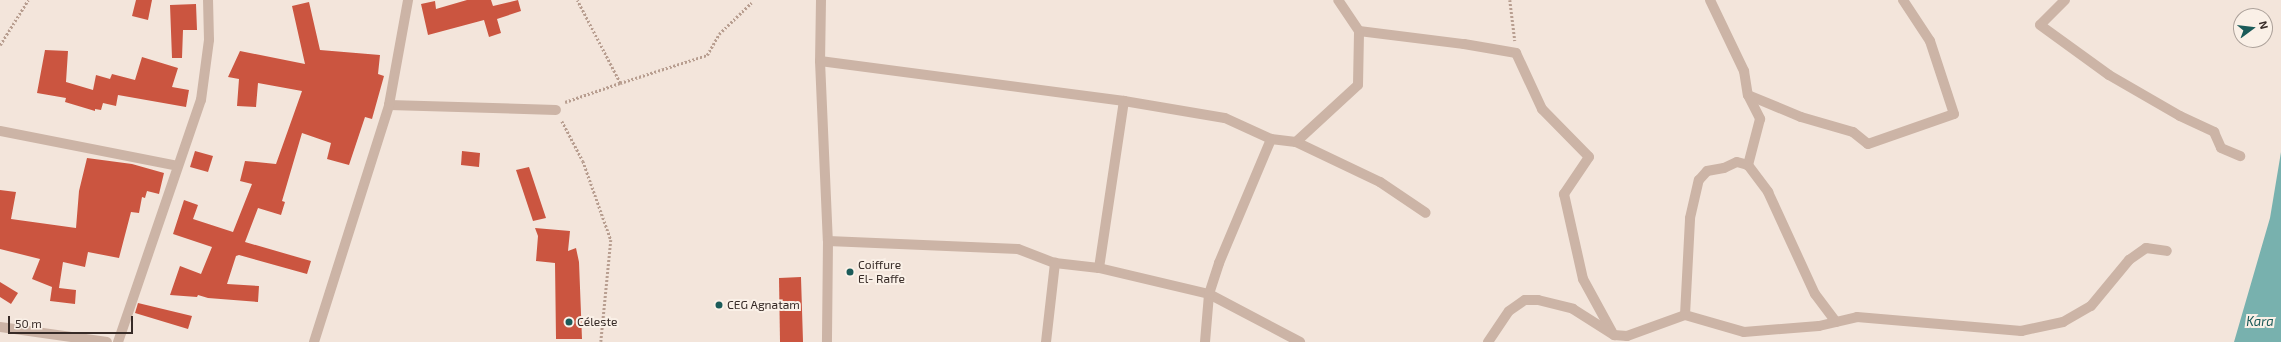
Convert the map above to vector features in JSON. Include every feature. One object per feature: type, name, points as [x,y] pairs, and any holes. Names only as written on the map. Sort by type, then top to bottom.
[{"type":"street","points":[[118,342],[201,100],[209,40],[208,0]]},
{"type":"street","points":[[314,342],[389,105],[408,0]]},
{"type":"street","points":[[821,0],[820,61],[828,241],[827,342]]},
{"type":"street","points":[[1296,142],[1358,85],[1359,31],[1338,0]]},
{"type":"street","points":[[1710,0],[1744,72],[1748,96],[1760,119],[1748,165]]},
{"type":"street","points":[[1748,96],[1801,117],[1853,132],[1868,144],[1954,114],[1930,41],[1903,0]]},
{"type":"street","points":[[2065,0],[2040,25],[2109,75],[2180,116],[2214,132],[2221,148],[2240,156]]},
{"type":"street","points":[[1359,31],[1464,44],[1516,53],[1542,108],[1561,131],[1589,157],[1564,194],[1583,279],[1614,335]]},
{"type":"street","points":[[820,61],[1124,101],[1225,118],[1271,139],[1296,142],[1380,182],[1426,213]]},
{"type":"street","points":[[1099,268],[1124,101]]},
{"type":"street","points":[[389,105],[556,110]]},
{"type":"street","points":[[0,131],[178,166]]},
{"type":"street","points":[[1205,342],[1209,294],[1219,263],[1271,139]]},
{"type":"street","points":[[1685,315],[1690,218],[1699,180],[1707,171],[1724,168],[1737,162],[1748,165],[1768,192],[1815,294],[1836,322]]},
{"type":"street","points":[[828,241],[1018,249],[1055,263],[1099,268],[1209,294],[1300,342]]},
{"type":"street","points":[[1488,342],[1509,311],[1525,300],[1554,302],[1573,309],[1614,335],[1627,336],[1685,315],[1744,332],[1836,322],[1857,317],[2021,331],[2063,322],[2091,306],[2129,260],[2146,248],[2167,251]]},
{"type":"street","points":[[1046,342],[1055,263]]},
{"type":"street","points":[[0,327],[107,342]]},
{"type":"path","points":[[0,45],[28,0]]},
{"type":"path","points":[[578,0],[620,83]]},
{"type":"path","points":[[1510,0],[1516,53]]},
{"type":"path","points":[[601,342],[611,240],[583,161],[556,110],[556,106],[620,83],[707,55],[719,34],[751,3]]},
{"type":"water","name":"Kara","points":[[2281,152],[2281,342],[2234,342],[2270,218]]},
{"type":"building","points":[[136,0],[152,0],[148,20],[132,16]]},
{"type":"building","points":[[467,0],[491,0],[493,6],[518,0],[521,11],[497,19],[501,33],[489,37],[484,20],[428,35],[421,4],[435,1],[436,9]]},
{"type":"building","points":[[309,2],[320,50],[380,55],[378,74],[384,76],[372,119],[365,117],[349,165],[327,159],[331,143],[302,133],[282,201],[285,202],[281,215],[258,208],[245,242],[311,261],[307,274],[239,255],[236,256],[227,284],[259,286],[258,302],[208,298],[198,295],[197,297],[170,295],[180,266],[201,274],[212,247],[173,234],[184,200],[198,205],[193,219],[233,232],[252,184],[240,181],[245,161],[276,164],[302,91],[258,83],[256,107],[237,106],[239,79],[228,77],[240,51],[305,64],[292,6]]},
{"type":"building","points":[[196,4],[197,30],[183,30],[182,58],[172,58],[170,5]]},
{"type":"building","points":[[45,50],[68,51],[66,82],[93,90],[96,75],[110,79],[112,74],[135,80],[142,57],[178,68],[172,87],[189,90],[186,107],[118,95],[116,106],[103,103],[101,110],[95,109],[95,111],[65,102],[66,98],[37,93]]},
{"type":"building","points":[[195,151],[213,156],[208,172],[190,167]]},
{"type":"building","points":[[462,151],[480,153],[479,167],[461,165]]},
{"type":"building","points":[[87,158],[132,164],[164,173],[159,194],[147,191],[145,198],[142,197],[139,213],[131,212],[119,258],[88,252],[85,267],[63,262],[59,288],[76,290],[75,304],[50,301],[52,287],[32,279],[40,259],[0,249],[0,190],[16,192],[11,219],[76,228],[79,191]]},
{"type":"building","points":[[529,167],[546,218],[533,221],[516,170]]},
{"type":"building","points":[[535,228],[570,231],[568,251],[576,248],[579,262],[582,339],[556,339],[555,263],[536,261],[538,236]]},
{"type":"building","points":[[801,277],[803,342],[780,342],[779,278]]},
{"type":"building","points":[[0,282],[18,293],[11,304],[0,297]]},
{"type":"building","points":[[138,303],[192,316],[188,329],[135,313]]},
{"type":"place","name":"Coiffure El- Raffe","points":[[850,272]]},
{"type":"place","name":"CEG Agnatam","points":[[719,305]]},
{"type":"place","name":"Céleste","points":[[569,322]]}]
